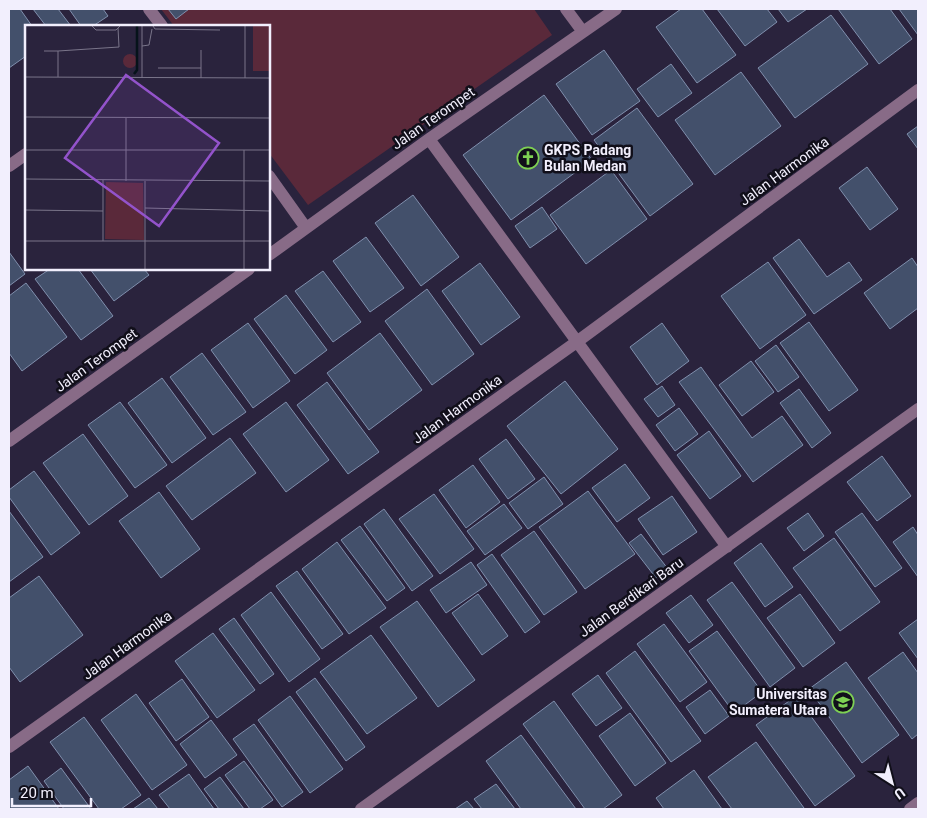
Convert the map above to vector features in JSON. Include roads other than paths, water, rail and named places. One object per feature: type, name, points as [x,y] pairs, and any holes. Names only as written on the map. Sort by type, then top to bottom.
[{"type":"street","points":[[150,9],[161,25]]},
{"type":"street","points":[[566,9],[583,32]]},
{"type":"street","name":"Jalan Terompet","points":[[270,253],[429,138],[616,9]]},
{"type":"street","name":"Jalan Harmonika","points":[[9,748],[578,341],[918,90]]},
{"type":"street","points":[[429,138],[727,547]]},
{"type":"street","points":[[9,166],[25,155]]},
{"type":"street","points":[[270,177],[306,228]]},
{"type":"street","name":"Jalan Terompet","points":[[9,441],[248,270]]},
{"type":"street","name":"Jalan Berdikari Baru","points":[[361,809],[918,409]]},
{"type":"street","points":[[910,809],[918,803]]},
{"type":"place","name":"GKPS Padang Bulan Medan","points":[[528,158]]},
{"type":"place","name":"Universitas Sumatera Utara","points":[[843,702]]}]
